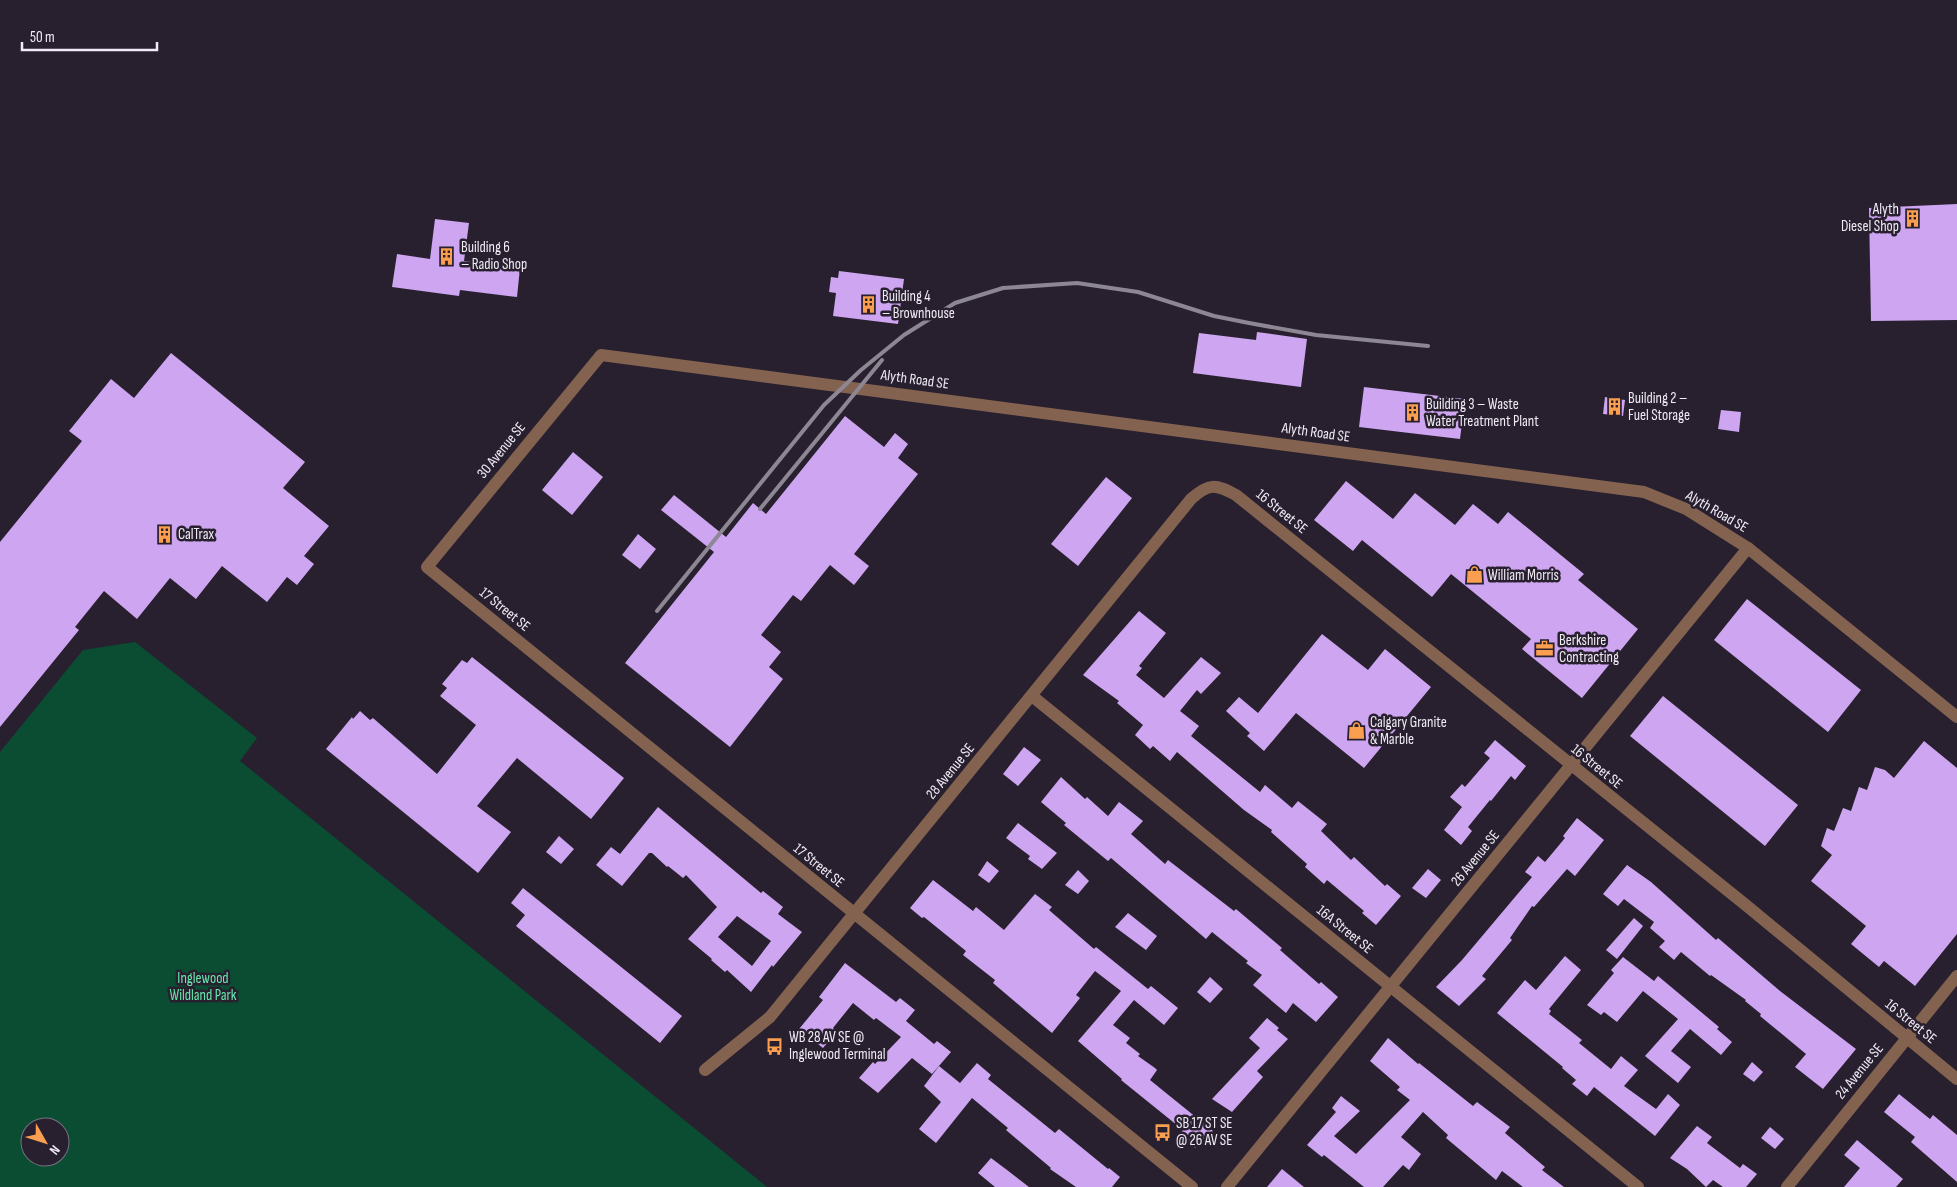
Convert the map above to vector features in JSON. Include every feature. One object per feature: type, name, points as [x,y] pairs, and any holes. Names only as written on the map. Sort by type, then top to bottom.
[{"type":"street","name":"Alyth Road SE","points":[[601,355],[1644,492],[1686,509],[1748,548],[1957,717]]},
{"type":"street","name":"30 Avenue SE","points":[[427,567],[601,355]]},
{"type":"street","name":"28 Avenue SE","points":[[705,1070],[770,1018],[1191,499],[1201,490],[1212,486]]},
{"type":"street","name":"16 Street SE","points":[[1212,486],[1223,488],[1236,495],[1747,906],[1957,1080]]},
{"type":"street","name":"26 Avenue SE","points":[[1227,1187],[1748,548]]},
{"type":"street","name":"17 Street SE","points":[[427,567],[1192,1187]]},
{"type":"street","name":"16A Street SE","points":[[1032,696],[1638,1187]]},
{"type":"street","name":"24 Avenue SE","points":[[1787,1187],[1957,976]]},
{"type":"green space","name":"Inglewood Wildland Park","points":[[135,642],[257,738],[240,761],[767,1187],[0,1187],[0,752],[83,650]]},
{"type":"building","name":"Alyth Diesel Shop","points":[[1957,204],[1957,320],[1871,321],[1869,208]]},
{"type":"building","name":"Building 6 – Radio Shop","points":[[435,219],[469,223],[464,261],[520,268],[517,297],[460,290],[459,296],[392,287],[397,254],[430,259]]},
{"type":"building","name":"Building 4 – Brownhouse","points":[[839,271],[904,279],[898,324],[833,316],[836,293],[829,292],[831,277],[838,278]]},
{"type":"building","points":[[1257,332],[1307,339],[1301,387],[1193,373],[1199,333],[1256,340]]},
{"type":"building","name":"CalTrax","points":[[171,353],[305,462],[283,488],[329,526],[304,556],[314,564],[297,585],[287,577],[267,602],[222,566],[196,599],[170,578],[137,619],[104,591],[75,627],[79,630],[0,727],[0,542],[82,441],[69,431],[111,379],[134,398]]},
{"type":"building","name":"Building 3 – Waste Water Treatment Plant","points":[[1364,387],[1465,399],[1460,439],[1359,427]]},
{"type":"building","name":"Building 2 – Fuel Storage","points":[[1605,397],[1625,400],[1623,416],[1603,414]]},
{"type":"building","points":[[1721,410],[1741,412],[1739,432],[1718,429]]},
{"type":"building","points":[[845,416],[884,447],[895,433],[908,444],[898,458],[918,474],[854,554],[869,566],[854,585],[830,565],[801,601],[793,595],[761,635],[781,652],[769,667],[783,679],[730,747],[625,663],[714,552],[661,510],[674,495],[726,537],[753,503],[766,514]]},
{"type":"building","points":[[573,452],[603,477],[572,515],[542,490]]},
{"type":"building","points":[[1106,477],[1132,498],[1078,566],[1051,544]]},
{"type":"building","points":[[1346,481],[1393,519],[1415,493],[1455,525],[1473,504],[1498,524],[1508,512],[1584,574],[1578,580],[1638,629],[1582,698],[1522,649],[1531,639],[1451,574],[1432,597],[1362,540],[1353,551],[1314,520]]},
{"type":"building","points":[[638,534],[656,549],[640,569],[622,555]]},
{"type":"building","points":[[1747,599],[1861,690],[1828,732],[1714,640]]},
{"type":"building","points":[[1139,611],[1166,633],[1139,666],[1142,668],[1136,675],[1164,698],[1201,657],[1221,673],[1201,694],[1197,690],[1180,711],[1199,726],[1191,736],[1260,792],[1265,785],[1292,808],[1298,801],[1327,824],[1321,831],[1351,860],[1354,857],[1385,886],[1387,884],[1401,896],[1376,925],[1362,913],[1364,911],[1327,880],[1324,884],[1305,867],[1307,864],[1271,832],[1272,830],[1244,810],[1177,752],[1170,761],[1153,746],[1150,749],[1135,735],[1143,725],[1117,703],[1119,701],[1083,675]]},
{"type":"building","name":"Calgary Granite & Marble","points":[[1322,634],[1368,670],[1385,649],[1431,687],[1364,768],[1296,713],[1264,751],[1247,736],[1250,733],[1226,711],[1239,697],[1258,713]]},
{"type":"building","points":[[472,657],[624,778],[591,819],[517,758],[477,806],[511,832],[478,873],[326,749],[352,717],[353,719],[360,711],[370,720],[373,718],[437,774],[476,725],[440,696],[447,688],[442,684],[462,660],[467,663]]},
{"type":"building","points":[[1663,696],[1798,805],[1765,846],[1630,736]]},
{"type":"building","points":[[1495,740],[1526,766],[1515,780],[1511,776],[1490,800],[1468,827],[1472,831],[1461,845],[1444,830],[1462,807],[1450,797],[1462,784],[1465,787],[1490,758],[1484,753]]},
{"type":"building","points":[[1924,741],[1957,768],[1957,934],[1915,986],[1884,961],[1879,967],[1851,944],[1866,926],[1811,881],[1832,855],[1821,846],[1827,828],[1834,831],[1843,808],[1851,811],[1859,787],[1867,790],[1875,767],[1885,770],[1894,778]]},
{"type":"building","points":[[1024,747],[1041,760],[1018,786],[1003,774]]},
{"type":"building","points":[[1061,777],[1085,799],[1087,797],[1108,816],[1119,802],[1143,821],[1131,834],[1165,864],[1168,860],[1234,911],[1236,909],[1282,948],[1280,950],[1319,984],[1321,982],[1338,997],[1316,1022],[1293,1003],[1286,1013],[1253,985],[1262,975],[1246,963],[1248,961],[1212,932],[1206,939],[1111,858],[1108,861],[1064,825],[1066,823],[1041,802]]},
{"type":"building","points":[[658,807],[761,893],[763,891],[783,907],[778,914],[802,932],[751,992],[688,939],[717,907],[686,875],[683,878],[652,853],[649,853],[622,886],[596,865],[611,847],[620,854]],"holes":[[[737,916],[771,941],[752,966],[718,937]]]},
{"type":"building","points":[[1577,818],[1604,840],[1575,876],[1567,869],[1534,907],[1532,906],[1510,938],[1512,940],[1482,976],[1486,979],[1459,1006],[1436,987],[1462,960],[1532,877],[1525,872],[1538,856],[1545,862],[1565,838],[1563,836]]},
{"type":"building","points":[[1018,823],[1057,853],[1042,869],[1028,859],[1030,856],[1006,838]]},
{"type":"building","points":[[559,836],[574,849],[561,864],[546,852]]},
{"type":"building","points":[[987,861],[999,871],[989,883],[978,875]]},
{"type":"building","points":[[1627,865],[1651,882],[1716,940],[1718,938],[1780,991],[1856,1049],[1823,1089],[1795,1067],[1806,1054],[1760,1016],[1761,1014],[1746,1000],[1710,976],[1681,952],[1674,960],[1659,947],[1665,941],[1650,928],[1654,922],[1624,899],[1618,906],[1603,894]]},
{"type":"building","points":[[1428,869],[1441,880],[1426,898],[1412,888]]},
{"type":"building","points":[[1078,870],[1089,881],[1078,894],[1065,885]]},
{"type":"building","points":[[933,880],[973,911],[976,907],[1004,930],[1035,894],[1052,907],[1049,910],[1094,949],[1096,947],[1148,989],[1151,986],[1178,1008],[1164,1025],[1134,1000],[1113,1025],[1130,1038],[1126,1043],[1140,1054],[1138,1056],[1157,1070],[1150,1080],[1213,1131],[1195,1148],[1179,1135],[1183,1130],[1121,1080],[1078,1041],[1121,991],[1095,971],[1076,995],[1080,998],[1052,1033],[993,983],[995,980],[963,955],[966,951],[910,908]]},
{"type":"building","points":[[523,888],[682,1016],[660,1043],[516,926],[525,915],[511,903]]},
{"type":"building","points":[[1128,913],[1157,936],[1146,950],[1115,927]]},
{"type":"building","points":[[1634,918],[1643,926],[1617,959],[1606,950]]},
{"type":"building","points":[[1565,956],[1581,970],[1549,1009],[1551,1011],[1549,1014],[1582,1040],[1579,1043],[1611,1069],[1621,1056],[1638,1070],[1624,1086],[1656,1109],[1668,1094],[1680,1105],[1655,1136],[1594,1087],[1587,1096],[1572,1084],[1576,1080],[1563,1067],[1497,1013],[1525,980],[1536,990]]},
{"type":"building","points":[[1623,957],[1654,981],[1658,976],[1719,1027],[1717,1029],[1732,1042],[1721,1055],[1690,1029],[1671,1051],[1691,1067],[1678,1083],[1645,1056],[1678,1019],[1643,991],[1617,1022],[1604,1012],[1601,1015],[1587,1005],[1614,973],[1611,970]]},
{"type":"building","points":[[845,963],[896,1002],[900,998],[915,1010],[906,1021],[934,1044],[937,1041],[951,1052],[932,1074],[912,1058],[878,1093],[859,1078],[873,1062],[875,1064],[901,1037],[876,1018],[874,1020],[853,1003],[833,1028],[837,1031],[823,1048],[799,1029],[823,1000],[819,997]]},
{"type":"building","points":[[1210,977],[1223,989],[1210,1003],[1197,992]]},
{"type":"building","points":[[1267,1018],[1288,1039],[1257,1071],[1263,1077],[1232,1112],[1212,1099],[1260,1048],[1249,1038]]},
{"type":"building","points":[[1388,1038],[1418,1064],[1473,1106],[1477,1102],[1510,1127],[1505,1133],[1545,1167],[1542,1170],[1564,1187],[1523,1187],[1502,1171],[1496,1180],[1446,1138],[1448,1135],[1423,1112],[1401,1137],[1421,1154],[1409,1170],[1403,1165],[1383,1187],[1364,1187],[1324,1155],[1322,1157],[1307,1145],[1336,1112],[1332,1108],[1341,1096],[1360,1111],[1334,1136],[1356,1154],[1410,1100],[1397,1090],[1400,1087],[1370,1061]]},
{"type":"building","points":[[1752,1062],[1763,1072],[1754,1082],[1743,1074]]},
{"type":"building","points":[[977,1063],[991,1075],[988,1079],[1055,1133],[1059,1129],[1120,1177],[1112,1187],[1076,1187],[1050,1169],[1006,1130],[1008,1128],[972,1098],[936,1143],[919,1129],[941,1102],[924,1086],[939,1066],[960,1083]]},
{"type":"building","points":[[1899,1094],[1930,1119],[1933,1115],[1957,1135],[1957,1182],[1911,1142],[1915,1137],[1884,1112]]},
{"type":"building","points":[[1697,1126],[1712,1137],[1707,1143],[1740,1168],[1743,1164],[1757,1174],[1746,1187],[1723,1187],[1713,1180],[1706,1187],[1687,1169],[1670,1158]]},
{"type":"building","points":[[1770,1127],[1784,1139],[1775,1149],[1761,1138]]},
{"type":"building","points":[[1857,1140],[1903,1179],[1896,1187],[1844,1187],[1860,1168],[1844,1155]]},
{"type":"building","points":[[991,1158],[1029,1187],[995,1187],[978,1173]]},
{"type":"building","points":[[1282,1169],[1304,1187],[1267,1187]]},
{"type":"railway","points":[[657,611],[824,405],[861,370],[904,335],[955,303],[1003,288],[1077,283],[1138,292],[1214,316],[1249,323],[1316,335],[1428,346]]},
{"type":"railway","points":[[760,509],[882,360]]},
{"type":"place","name":"Alyth Diesel Shop","points":[[1913,218]]},
{"type":"place","name":"Building 6 – Radio Shop","points":[[447,256]]},
{"type":"place","name":"Building 4 – Brownhouse","points":[[868,305]]},
{"type":"place","name":"Building 2 – Fuel Storage","points":[[1614,407]]},
{"type":"place","name":"Building 3 – Waste Water Treatment Plant","points":[[1412,413]]},
{"type":"place","name":"CalTrax","points":[[164,534]]},
{"type":"place","name":"William Morris","points":[[1474,575]]},
{"type":"place","name":"Berkshire Contracting","points":[[1545,649]]},
{"type":"place","name":"Calgary Granite & Marble","points":[[1356,731]]},
{"type":"place","name":"WB 28 AV SE @ Inglewood Terminal","points":[[775,1046]]},
{"type":"place","name":"SB 17 ST SE @ 26 AV SE","points":[[1162,1132]]}]
